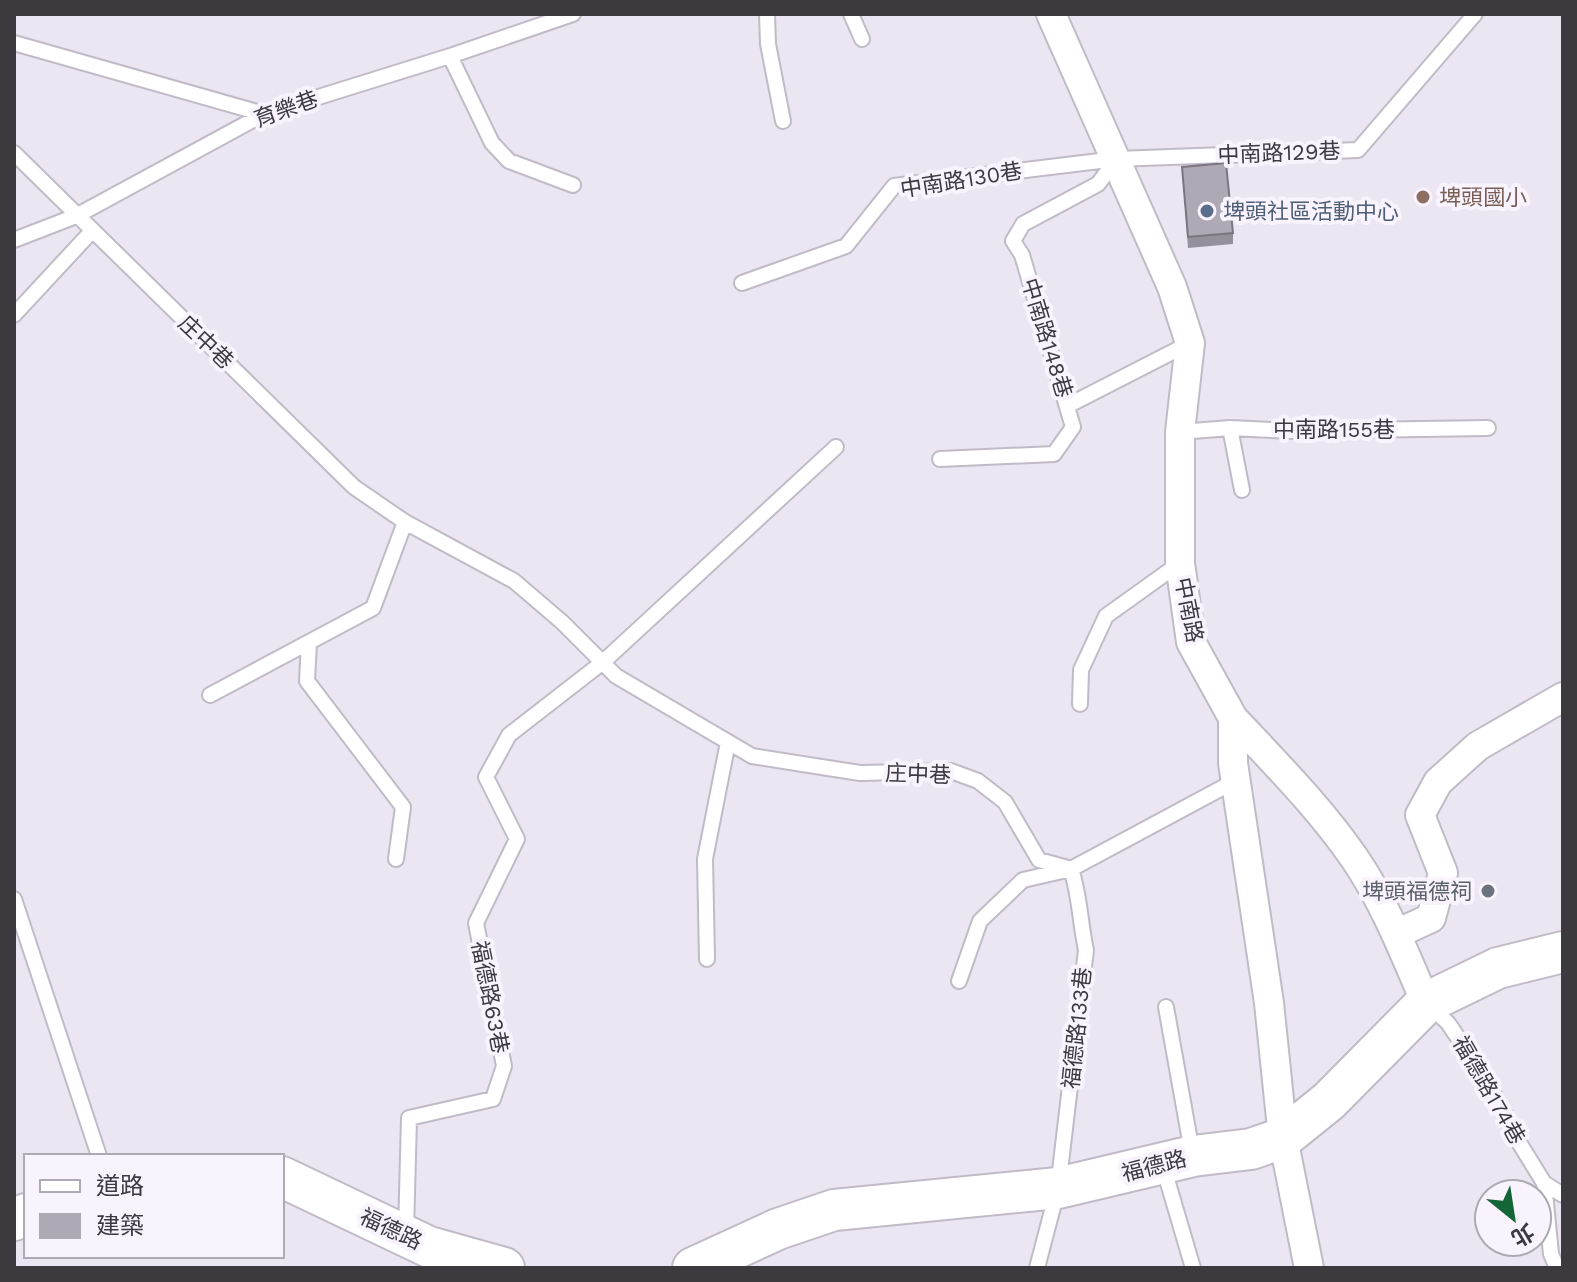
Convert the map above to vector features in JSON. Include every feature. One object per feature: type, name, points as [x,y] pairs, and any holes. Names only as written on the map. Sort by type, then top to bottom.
[{"type":"street","name":"中南路","points":[[1051,14],[1172,287],[1190,343],[1180,432],[1180,563],[1191,642],[1233,718],[1235,781],[1269,1003],[1283,1138],[1309,1268]]},
{"type":"street","points":[[1396,934],[1431,918],[1443,873],[1420,815],[1438,782],[1478,746],[1563,697]]},
{"type":"street","points":[[1233,718],[1292,781],[1355,859],[1396,934],[1426,1003]]},
{"type":"street","name":"福德路","points":[[693,1268],[778,1229],[834,1210],[1058,1188],[1178,1161],[1251,1149],[1283,1138],[1329,1101],[1426,1003],[1498,968],[1563,952]]},
{"type":"street","name":"福德路","points":[[284,1178],[429,1247],[504,1268]]},
{"type":"lane","name":"育樂巷","points":[[14,240],[76,216],[264,114],[573,14]]},
{"type":"lane","points":[[767,14],[768,44],[783,121]]},
{"type":"lane","points":[[851,14],[862,39]]},
{"type":"lane","name":"中南路129巷","points":[[1116,159],[1358,150],[1475,14]]},
{"type":"lane","points":[[14,43],[264,114]]},
{"type":"lane","points":[[450,56],[492,143],[509,161],[573,185]]},
{"type":"lane","name":"庄中巷","points":[[14,153],[354,487],[405,522],[514,581],[616,676],[752,756],[860,773],[951,771],[978,781],[1005,802],[1039,860],[1071,869]]},
{"type":"lane","name":"中南路130巷","points":[[742,283],[846,246],[894,186],[1116,159]]},
{"type":"lane","name":"中南路148巷","points":[[940,459],[1054,454],[1073,427],[1022,255],[1013,241],[1023,224],[1098,184],[1116,159]]},
{"type":"lane","points":[[14,315],[92,231]]},
{"type":"lane","points":[[1067,406],[1190,343]]},
{"type":"lane","points":[[1230,428],[1242,490]]},
{"type":"lane","name":"中南路155巷","points":[[1180,432],[1230,428],[1290,431],[1488,428]]},
{"type":"lane","points":[[603,662],[836,447]]},
{"type":"lane","points":[[210,695],[373,608],[405,522]]},
{"type":"lane","points":[[1080,704],[1081,670],[1106,616],[1180,563]]},
{"type":"lane","points":[[309,643],[307,681],[403,807],[396,859]]},
{"type":"lane","name":"福德路63巷","points":[[406,1237],[409,1118],[493,1099],[504,1066],[476,923],[517,839],[486,777],[509,735],[603,662]]},
{"type":"lane","points":[[707,959],[705,859],[728,742]]},
{"type":"lane","points":[[959,981],[980,921],[1023,880],[1071,869],[1235,781]]},
{"type":"lane","name":"福德路133巷","points":[[1037,1268],[1058,1188],[1086,950],[1080,924],[1079,892],[1071,869]]},
{"type":"lane","points":[[14,899],[98,1154]]},
{"type":"lane","name":"福德路174巷","points":[[1426,1003],[1448,1023],[1486,1079],[1541,1178]]},
{"type":"lane","points":[[1166,1007],[1178,1161],[1193,1268]]},
{"type":"building","name":"埤頭社區活動中心","points":[[1226,163],[1233,233],[1188,237],[1182,167]]},
{"type":"place","name":"埤頭國小","points":[[1423,197]]},
{"type":"place","name":"埤頭社區活動中心","points":[[1207,211]]},
{"type":"place","name":"埤頭福德祠","points":[[1488,891]]}]
